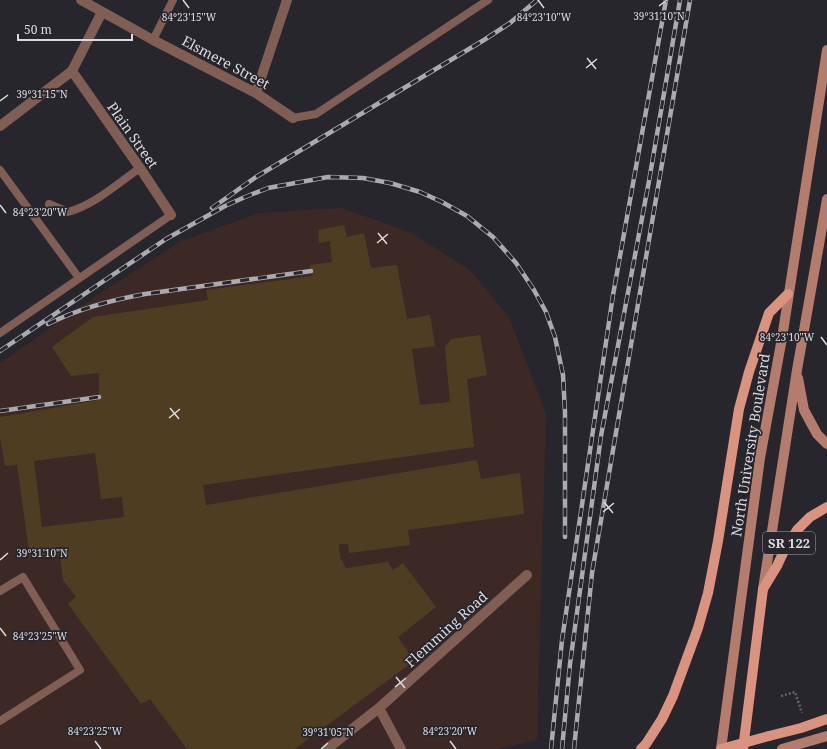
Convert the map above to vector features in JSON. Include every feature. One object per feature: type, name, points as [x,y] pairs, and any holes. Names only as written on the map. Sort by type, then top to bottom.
[{"type":"main road","name":"North University Boulevard","points":[[721,749],[760,458],[782,338],[827,50]]},
{"type":"main road","points":[[763,589],[797,370],[827,199]]},
{"type":"main road","points":[[641,749],[646,744],[662,719],[674,696],[698,628],[708,593],[739,410],[749,372],[769,313],[788,294]]},
{"type":"main road","points":[[797,370],[804,410],[817,434],[827,444]]},
{"type":"main road","name":"SR 122","points":[[744,749],[763,589],[797,530],[810,517],[827,507]]},
{"type":"main road","points":[[721,749],[801,728],[827,719]]},
{"type":"main road","points":[[782,749],[827,736]]},
{"type":"street","name":"Elsmere Street","points":[[81,0],[153,40],[256,93],[292,118]]},
{"type":"street","points":[[256,93],[287,0]]},
{"type":"street","points":[[0,126],[72,71],[102,12]]},
{"type":"street","name":"Plain Street","points":[[72,71],[171,215]]},
{"type":"street","name":"Flemming Road","points":[[327,749],[379,708],[527,575]]},
{"type":"street","points":[[379,708],[401,749]]},
{"type":"lane","points":[[153,40],[173,0]]},
{"type":"lane","points":[[292,118],[316,114],[488,0]]},
{"type":"lane","points":[[49,204],[68,212],[79,209],[140,168]]},
{"type":"lane","points":[[0,170],[79,278]]},
{"type":"lane","points":[[0,333],[171,215]]},
{"type":"lane","points":[[0,592],[23,577],[80,670],[0,721]]},
{"type":"path","points":[[781,696],[795,692],[802,713]]},
{"type":"shaded area","points":[[342,208],[412,233],[470,270],[509,317],[546,414],[537,740],[498,749],[0,749],[0,363],[99,294],[181,241],[259,213]]},
{"type":"building","points":[[344,225],[347,237],[364,233],[371,268],[397,265],[407,319],[430,315],[435,346],[412,349],[420,405],[450,402],[445,347],[451,339],[480,335],[487,375],[467,379],[474,447],[203,485],[206,505],[477,460],[481,479],[520,473],[524,514],[408,530],[410,545],[349,553],[348,544],[339,544],[340,557],[346,568],[388,562],[393,570],[403,563],[436,607],[398,637],[414,661],[295,749],[187,749],[150,699],[141,704],[68,604],[76,597],[63,580],[60,555],[30,558],[17,465],[5,466],[0,438],[0,417],[99,400],[99,373],[71,376],[52,347],[93,317],[208,300],[206,290],[312,276],[310,265],[332,262],[330,241],[319,243],[318,230]],"holes":[[[95,453],[101,499],[122,497],[124,517],[42,527],[34,461]]]},
{"type":"railway","points":[[212,208],[256,177],[484,40],[510,23],[537,0]]},
{"type":"railway","points":[[551,749],[562,640],[613,295],[666,0]]},
{"type":"railway","points":[[562,749],[570,664],[601,436],[649,181],[680,0]]},
{"type":"railway","points":[[574,749],[592,573],[690,0]]},
{"type":"railway","points":[[0,351],[166,239],[225,206],[268,188],[328,177],[363,178],[390,183],[420,192],[467,216],[493,237],[516,263],[534,290],[546,312],[555,337],[563,375],[565,412],[565,537]]},
{"type":"railway","points":[[48,324],[83,309],[132,296],[311,271]]},
{"type":"railway","points":[[0,411],[99,397]]}]
